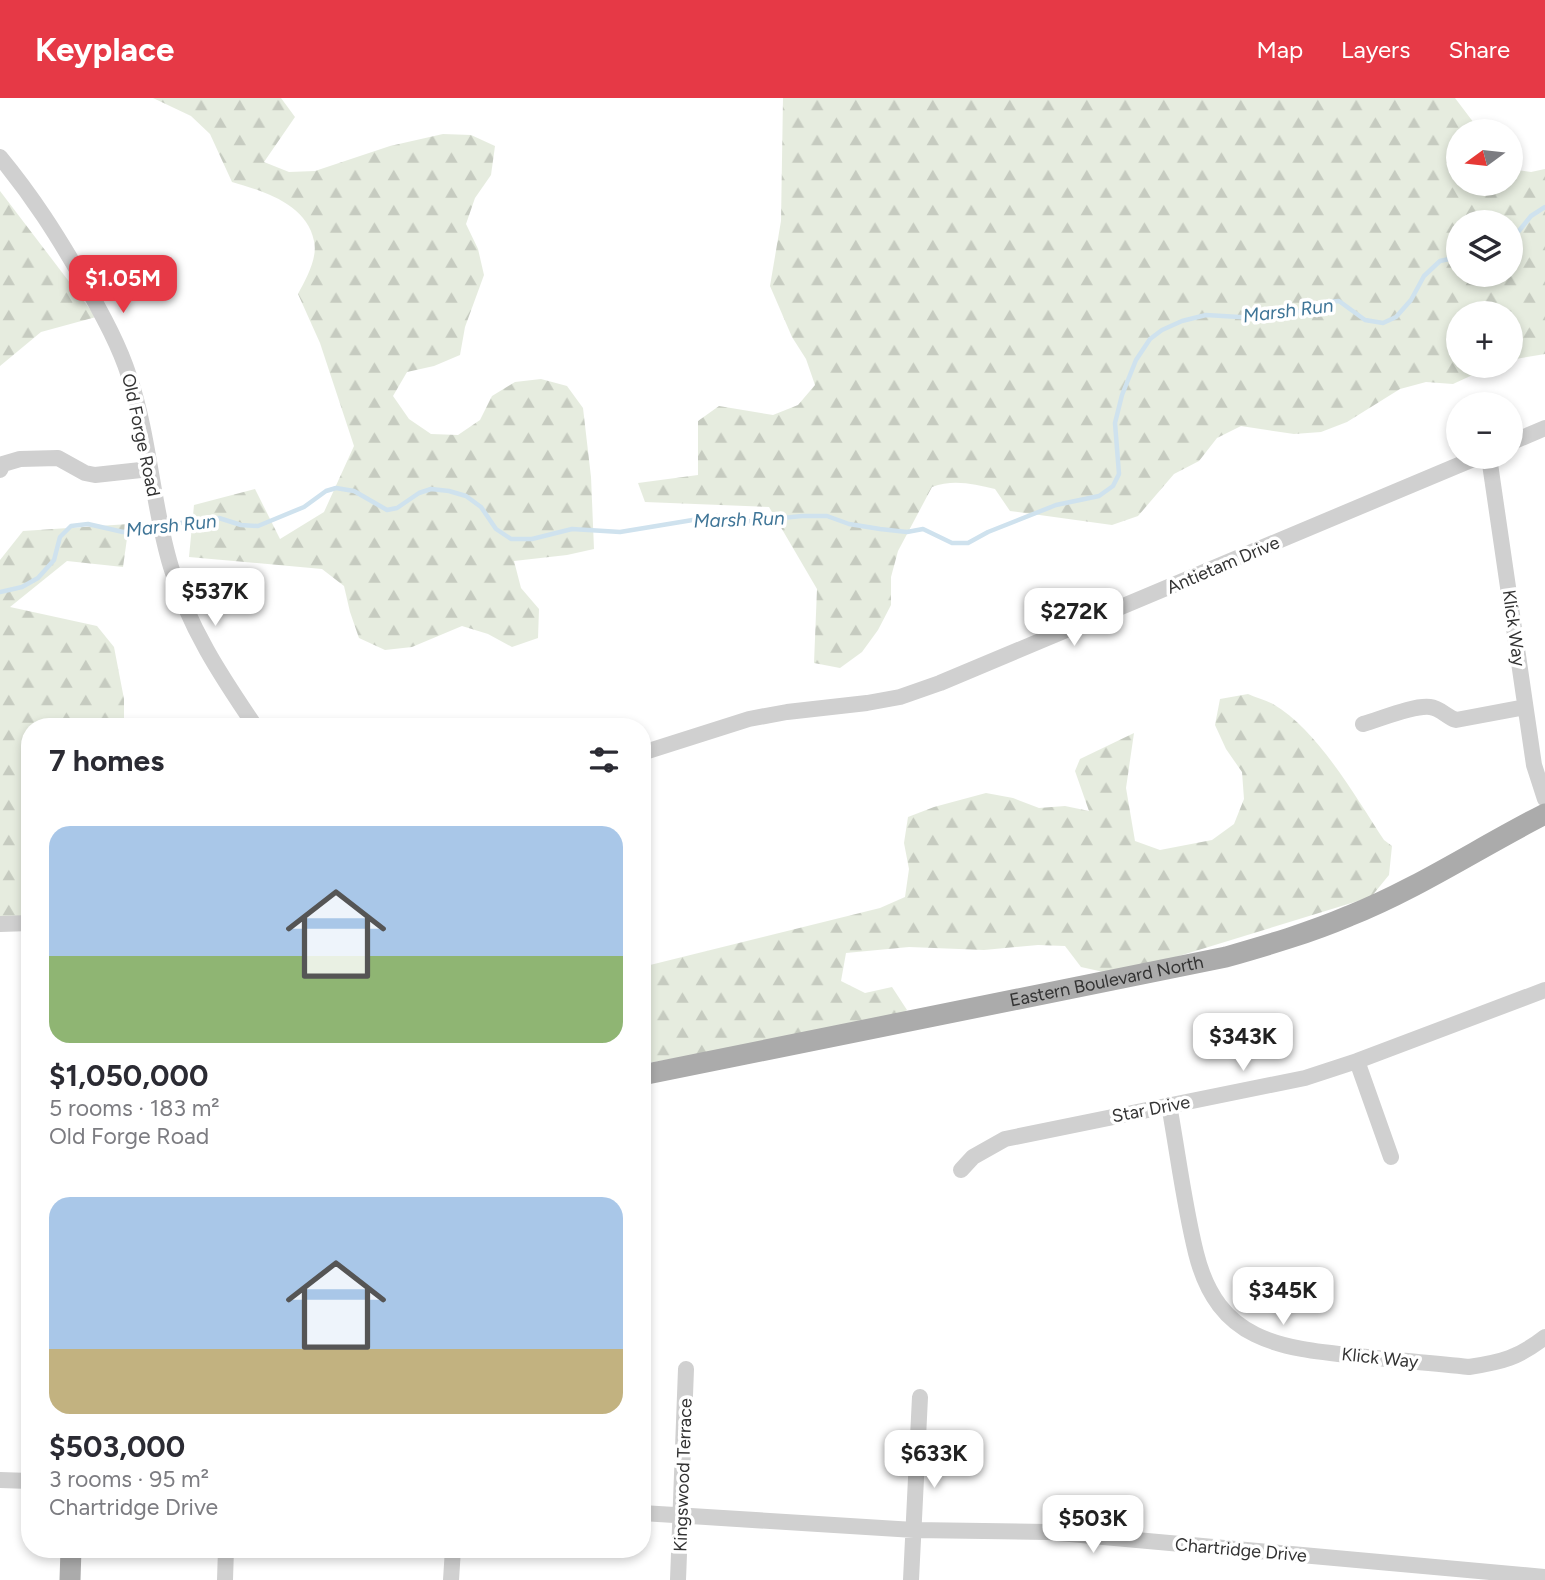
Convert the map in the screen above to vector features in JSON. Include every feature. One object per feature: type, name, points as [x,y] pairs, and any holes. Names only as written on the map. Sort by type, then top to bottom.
[{"type":"main road","name":"Eastern Boulevard North","points":[[651,1073],[1226,957],[1350,916],[1414,885],[1545,814]]},
{"type":"main road","points":[[70,1580],[71,1558]]},
{"type":"street","name":"Old Forge Road","points":[[0,157],[31,194],[56,233],[116,341],[139,409],[162,536],[182,600],[217,669],[250,718]]},
{"type":"street","points":[[1523,437],[1545,428]]},
{"type":"street","points":[[0,470],[3,464],[20,459],[58,458],[85,473],[95,475],[150,469]]},
{"type":"street","name":"Antietam Drive","points":[[651,750],[749,719],[889,699],[940,683],[1449,469]]},
{"type":"street","name":"Klick Way","points":[[1491,469],[1534,765],[1545,799]]},
{"type":"street","points":[[1363,724],[1420,708],[1430,707],[1456,720],[1525,707]]},
{"type":"street","points":[[0,924],[21,923]]},
{"type":"street","name":"Star Drive","points":[[961,1170],[973,1157],[1006,1139],[1283,1084],[1357,1060],[1545,990]]},
{"type":"street","points":[[1357,1060],[1391,1157]]},
{"type":"street","name":"Klick Way","points":[[1169,1105],[1196,1255],[1207,1283],[1222,1307],[1239,1325],[1264,1340],[1297,1350],[1469,1367],[1496,1363],[1523,1353],[1545,1337]]},
{"type":"street","name":"Kingswood Terrace","points":[[678,1580],[687,1369]]},
{"type":"street","points":[[911,1580],[920,1397]]},
{"type":"street","points":[[0,1480],[21,1481]]},
{"type":"street","name":"Chartridge Drive","points":[[651,1513],[914,1531],[1048,1532],[1545,1577]]},
{"type":"street","points":[[225,1580],[226,1558]]},
{"type":"street","points":[[451,1580],[452,1558]]},
{"type":"green space","points":[[153,98],[281,98],[295,117],[264,162],[289,172],[315,171],[390,146],[443,134],[471,135],[495,146],[491,175],[475,198],[466,224],[478,249],[484,275],[465,327],[460,355],[434,366],[407,372],[393,396],[409,419],[431,434],[458,435],[480,420],[492,396],[515,382],[541,379],[567,386],[583,408],[591,477],[594,549],[514,561],[521,588],[539,609],[538,638],[512,647],[488,634],[462,626],[412,647],[385,650],[359,638],[344,586],[322,569],[189,557],[194,505],[255,489],[280,539],[324,512],[354,446],[320,343],[298,294],[314,254],[310,228],[303,217],[282,201],[232,182],[210,134],[191,116]]},
{"type":"green space","points":[[783,98],[1455,98],[1471,119],[1446,119],[1446,196],[1523,196],[1523,171],[1545,169],[1545,354],[1523,358],[1523,301],[1446,301],[1446,378],[1466,378],[1453,384],[1426,382],[1400,389],[1347,422],[1321,432],[1294,434],[1241,426],[1217,438],[1199,461],[1174,474],[1138,516],[1112,525],[1010,511],[995,489],[979,485],[956,483],[932,487],[898,551],[891,577],[891,605],[862,652],[840,668],[814,663],[817,589],[769,507],[645,502],[638,483],[698,475],[698,421],[719,406],[773,415],[798,405],[815,385],[806,359],[792,337],[770,286],[781,221]]},
{"type":"green space","points":[[0,191],[96,317],[41,332],[0,366]]},
{"type":"green space","points":[[129,524],[123,567],[67,561],[10,607],[97,626],[114,647],[124,699],[124,718],[21,718],[21,916],[0,917],[0,560],[23,531]]},
{"type":"green space","points":[[1248,694],[1273,704],[1290,716],[1321,747],[1384,840],[1392,846],[1389,875],[1371,897],[1117,975],[1081,967],[1065,946],[1038,945],[984,950],[909,947],[846,953],[841,981],[865,993],[892,987],[907,1010],[885,1026],[863,1026],[651,1062],[651,965],[880,908],[905,897],[909,869],[904,843],[908,817],[986,793],[1013,798],[1039,808],[1065,806],[1089,811],[1075,771],[1080,759],[1134,733],[1126,788],[1135,841],[1160,850],[1212,840],[1234,824],[1244,799],[1242,772],[1226,749],[1215,725],[1220,699]]},
{"type":"waterway","name":"Marsh Run","points":[[1523,226],[1531,216],[1545,207]]},
{"type":"waterway","name":"Marsh Run","points":[[165,525],[219,518],[241,525],[258,526],[304,507],[326,491],[336,488],[354,491],[387,510],[397,508],[419,493],[431,489],[466,496],[481,507],[496,529],[511,539],[532,539],[572,529],[620,532],[717,516],[741,522],[827,516],[849,524],[880,529],[907,532],[923,529],[952,543],[968,543],[988,532],[1056,505],[1099,496],[1113,486],[1119,474],[1115,423],[1122,395],[1136,360],[1150,339],[1162,330],[1206,315],[1256,318],[1306,310],[1325,302],[1339,301],[1365,320],[1383,323],[1396,317],[1411,300],[1424,276],[1440,261],[1446,260]]},
{"type":"waterway","name":"Marsh Run","points":[[0,592],[22,587],[38,578],[54,560],[60,537],[71,526],[88,524],[123,532],[156,526]]}]
